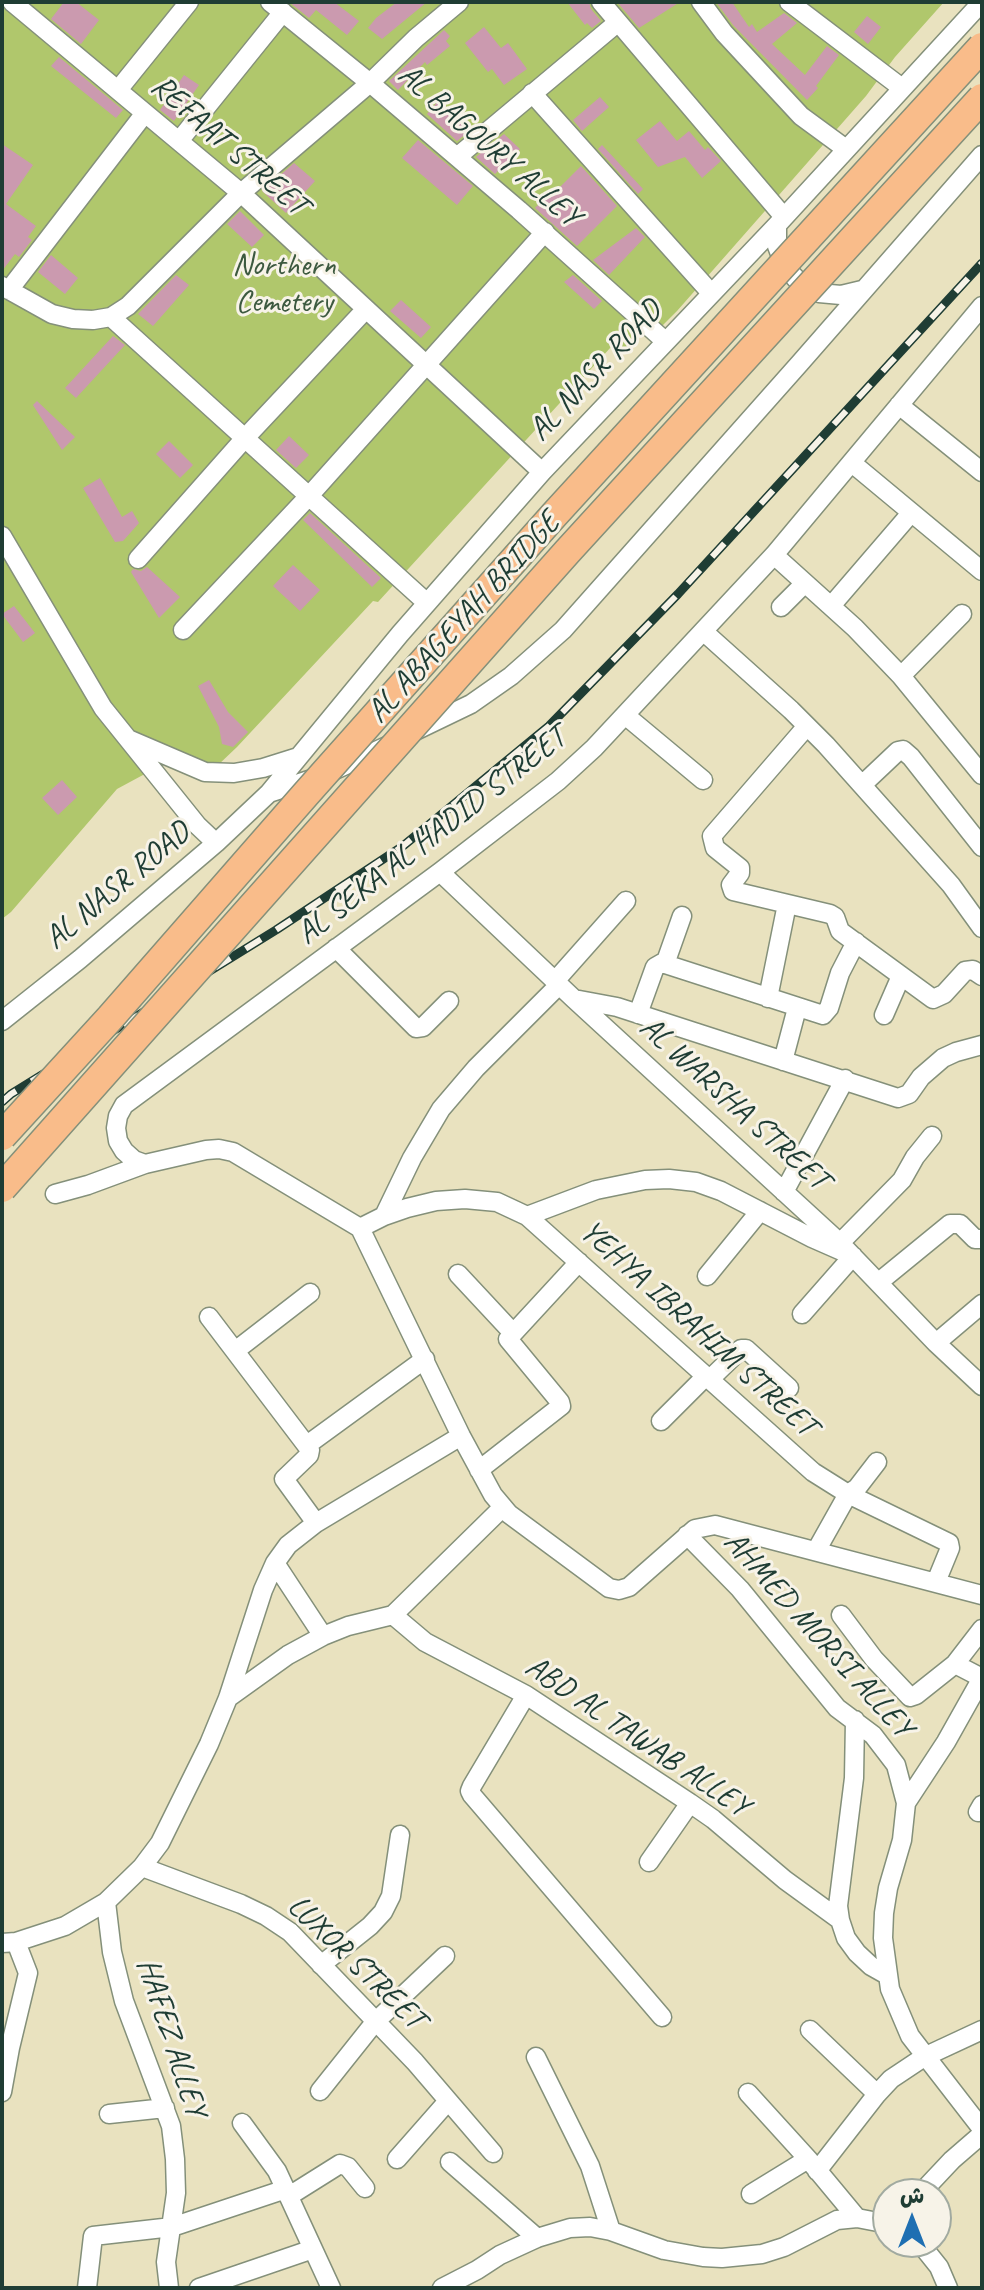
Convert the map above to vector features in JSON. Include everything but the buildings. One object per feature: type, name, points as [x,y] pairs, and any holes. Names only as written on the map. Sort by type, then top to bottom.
[{"type":"highway","name":"AL ABAGEYAH BRIDGE","points":[[2,1136],[554,515],[982,47]]},
{"type":"highway","name":"AL ABAGEYAH BRIDGE","points":[[2,1188],[578,540],[982,98]]},
{"type":"street","name":"REFAAT STREET","points":[[12,2],[241,193],[542,472]]},
{"type":"street","points":[[118,90],[189,2]]},
{"type":"street","points":[[145,113],[6,288],[52,314],[73,319],[111,317],[128,306],[241,193],[459,2]]},
{"type":"street","points":[[601,2],[781,221],[777,246],[785,267],[800,283],[819,293],[841,295],[862,290]]},
{"type":"street","points":[[789,2],[902,88]]},
{"type":"street","name":"AL NASR ROAD","points":[[2,1021],[216,843],[269,793],[427,603],[542,472],[781,221],[982,2]]},
{"type":"street","points":[[705,3],[724,33],[801,116],[846,149]]},
{"type":"street","points":[[179,141],[277,7]]},
{"type":"street","name":"AL BAGOURY ALLEY","points":[[277,7],[545,232],[665,341]]},
{"type":"street","points":[[457,157],[617,23]]},
{"type":"street","points":[[532,93],[711,293]]},
{"type":"street","name":"AL NASR ROAD","points":[[269,793],[324,775],[372,754],[471,704],[511,676],[563,630],[982,155]]},
{"type":"street","points":[[183,630],[309,496],[545,232]]},
{"type":"street","name":"AL SEKA AL HADID STREET","points":[[145,1164],[134,1160],[118,1141],[118,1116],[124,1105],[440,872],[558,781],[594,748],[774,555],[982,306]]},
{"type":"street","points":[[138,559],[245,438],[366,309]]},
{"type":"street","points":[[111,317],[427,603]]},
{"type":"street","points":[[968,323],[982,336]]},
{"type":"street","points":[[899,405],[982,472]]},
{"type":"street","points":[[852,463],[982,571]]},
{"type":"street","points":[[831,606],[911,513]]},
{"type":"street","points":[[2,536],[103,708],[197,825],[216,843]]},
{"type":"street","points":[[774,555],[901,676],[978,762]]},
{"type":"street","points":[[781,607],[805,583]]},
{"type":"street","points":[[901,676],[962,614]]},
{"type":"street","points":[[703,631],[807,726],[951,885],[980,922]]},
{"type":"street","points":[[625,715],[703,780]]},
{"type":"street","points":[[807,726],[712,836],[715,848],[740,868],[731,885],[733,891],[830,914],[835,917],[840,931],[933,999],[944,994],[965,971],[973,970],[982,976]]},
{"type":"street","points":[[125,738],[205,772],[234,773],[301,756]]},
{"type":"street","points":[[862,785],[898,751],[903,750],[982,847]]},
{"type":"street","name":"AL WARSHA STREET","points":[[440,872],[847,1249],[936,1343],[982,1386]]},
{"type":"street","points":[[384,1216],[412,1158],[441,1109],[557,983],[626,901]]},
{"type":"street","points":[[768,998],[787,904]]},
{"type":"street","points":[[665,964],[682,916]]},
{"type":"street","points":[[638,1014],[655,967],[662,963],[823,1015],[827,1013],[840,973],[856,942]]},
{"type":"street","points":[[336,948],[416,1028],[423,1027],[449,1001]]},
{"type":"street","points":[[884,1015],[901,976]]},
{"type":"street","points":[[574,999],[617,1007],[898,1098],[909,1094],[931,1067],[943,1058],[982,1045]]},
{"type":"street","points":[[783,1061],[797,1008]]},
{"type":"street","points":[[784,1192],[845,1079]]},
{"type":"street","points":[[802,1314],[932,1136]]},
{"type":"street","points":[[55,1194],[145,1164],[219,1149],[233,1152],[360,1228],[461,1436],[502,1508],[609,1588],[619,1590],[629,1587],[695,1529],[715,1525],[982,1595]]},
{"type":"street","points":[[527,1216],[596,1190],[645,1180],[669,1179],[696,1182],[721,1191],[812,1238],[847,1249]]},
{"type":"street","name":"YEHYA IBRAHIM STREET","points":[[360,1228],[384,1216],[436,1201],[465,1199],[497,1202],[527,1216],[813,1472],[848,1494],[949,1543],[950,1548],[936,1582]]},
{"type":"street","points":[[707,1276],[760,1211]]},
{"type":"street","points":[[879,1282],[950,1224],[960,1224],[975,1239],[982,1239]]},
{"type":"street","points":[[479,1470],[561,1406],[508,1341],[579,1262]]},
{"type":"street","points":[[458,1274],[513,1333]]},
{"type":"street","points":[[235,1351],[310,1293]]},
{"type":"street","points":[[936,1343],[982,1304]]},
{"type":"street","points":[[209,1317],[307,1445],[311,1453],[284,1479],[316,1523]]},
{"type":"street","points":[[661,1421],[741,1349],[746,1349],[789,1388]]},
{"type":"street","points":[[307,1445],[425,1359]]},
{"type":"street","points":[[2,2092],[28,1973],[9,1942],[65,1926],[106,1902],[142,1867],[160,1843],[228,1698],[275,1563],[288,1545],[316,1523],[461,1436]]},
{"type":"street","points":[[816,1551],[848,1494],[857,1488],[877,1462]]},
{"type":"street","points":[[228,1698],[288,1655],[323,1636],[393,1615],[502,1508]]},
{"type":"street","name":"AHMED MORSI ALLEY","points":[[687,1535],[740,1589],[837,1708],[873,1735],[896,1765],[906,1803],[902,1840],[884,1913],[887,1975],[910,2036],[982,2131]]},
{"type":"street","points":[[275,1563],[323,1636]]},
{"type":"street","name":"ABD AL TAWAB ALLEY","points":[[393,1615],[443,1653],[526,1695],[690,1803],[840,1920]]},
{"type":"street","points":[[841,1615],[874,1659],[910,1697],[955,1664],[982,1629]]},
{"type":"street","points":[[906,1803],[946,1742],[982,1678],[955,1664]]},
{"type":"street","points":[[526,1695],[470,1791],[662,2017]]},
{"type":"street","points":[[855,1720],[851,1807],[838,1892],[840,1920],[846,1938],[857,1953],[887,1975]]},
{"type":"street","points":[[649,1862],[690,1803]]},
{"type":"street","points":[[321,1965],[383,1912],[391,1896],[400,1835]]},
{"type":"street","name":"LUXOR STREET","points":[[142,1867],[241,1904],[290,1932],[415,2062],[493,2153]]},
{"type":"street","name":"HAFEZ ALLEY","points":[[106,1902],[112,1952],[124,2001],[171,2126],[176,2193],[166,2262],[169,2288]]},
{"type":"street","points":[[320,2091],[375,2022],[445,1956]]},
{"type":"street","points":[[810,2030],[877,2094]]},
{"type":"street","points":[[751,2194],[812,2165],[891,2079],[924,2057],[982,2030]]},
{"type":"street","points":[[536,2057],[590,2166],[611,2231]]},
{"type":"street","points":[[748,2093],[857,2218]]},
{"type":"street","points":[[397,2159],[448,2101]]},
{"type":"street","points":[[109,2114],[165,2108]]},
{"type":"street","points":[[242,2123],[266,2154],[287,2192],[331,2288]]},
{"type":"street","points":[[935,2178],[982,2131]]},
{"type":"street","points":[[450,2162],[537,2238]]},
{"type":"street","points":[[87,2288],[93,2236],[172,2227],[287,2192],[340,2164],[348,2167],[365,2188]]},
{"type":"street","points":[[442,2288],[500,2255],[537,2238],[570,2228],[590,2227],[611,2231],[645,2245],[674,2252],[703,2257],[732,2257],[762,2254],[784,2247],[837,2220],[857,2218],[872,2221]]},
{"type":"street","points":[[199,2288],[313,2249]]},
{"type":"street","points":[[933,2258],[948,2288]]},
{"type":"green space","name":"Northern Cemetery","points":[[2,2],[944,2],[895,57],[866,96],[677,311],[660,328],[652,320],[621,355],[611,347],[378,602],[373,601],[237,747],[217,766],[180,755],[117,789],[2,919]]},
{"type":"railway","points":[[2,1102],[276,930],[403,846],[549,726],[678,594],[982,263]]}]
